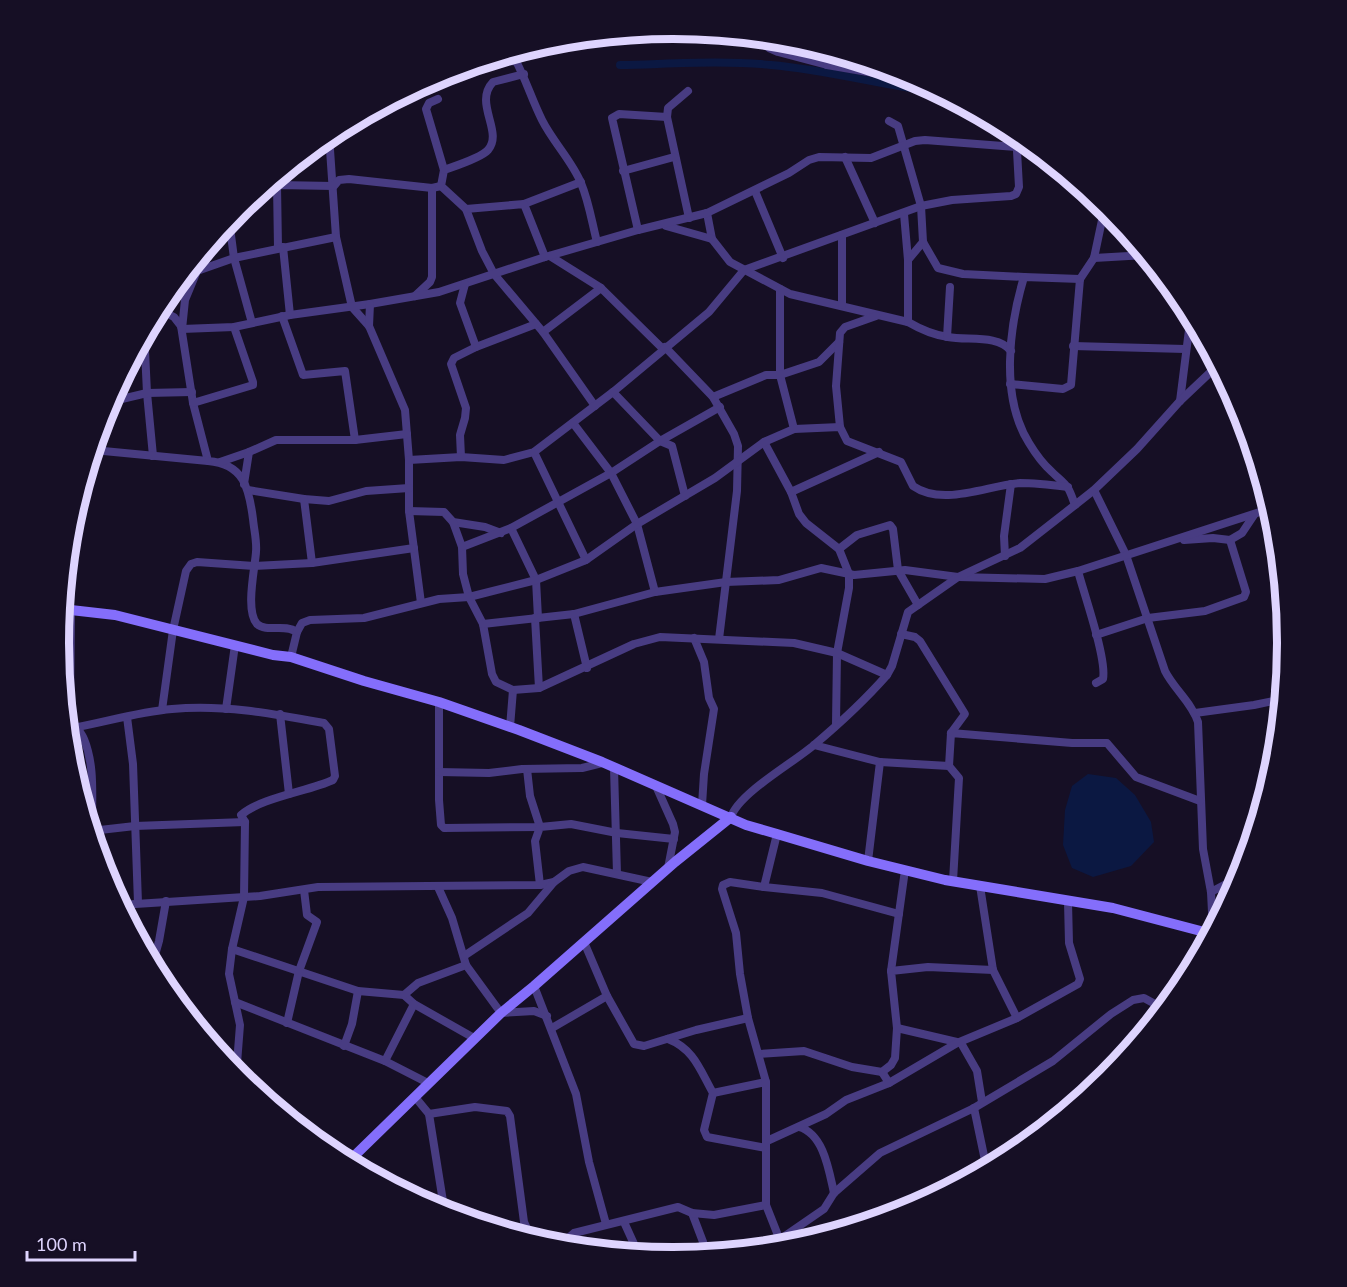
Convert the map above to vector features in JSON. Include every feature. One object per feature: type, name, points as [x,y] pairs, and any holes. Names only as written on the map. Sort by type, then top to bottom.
[{"type":"street","points":[[767,47],[778,52],[827,65],[856,68]]},
{"type":"street","points":[[827,59],[827,65]]},
{"type":"street","points":[[515,60],[524,74],[525,82],[543,122],[581,182],[597,242]]},
{"type":"street","points":[[444,170],[488,150],[493,141],[486,104],[486,93],[490,84],[524,74]]},
{"type":"street","points":[[688,91],[668,108],[667,117],[674,158],[689,218]]},
{"type":"street","points":[[438,99],[429,102],[426,109],[444,170],[441,186]]},
{"type":"street","points":[[638,230],[612,121],[614,115],[667,117]]},
{"type":"street","points":[[889,121],[898,126],[921,206],[922,242],[938,268],[963,274],[1080,279]]},
{"type":"street","points":[[182,328],[234,327],[286,315],[413,297],[465,284],[547,256],[707,213],[789,173],[808,160],[845,157],[871,158],[903,145],[925,140],[1016,147],[1019,187],[1016,194],[952,200],[921,206],[783,258],[744,270],[714,307],[613,392],[534,452],[504,460],[409,459]]},
{"type":"street","points":[[330,147],[336,237],[352,307],[369,326],[404,405],[409,459],[409,511],[421,603]]},
{"type":"street","points":[[845,157],[875,223]]},
{"type":"street","points":[[623,171],[674,158]]},
{"type":"street","points":[[334,186],[339,180],[349,179],[432,188],[441,186]]},
{"type":"street","points":[[466,208],[524,204],[581,182]]},
{"type":"street","points":[[280,185],[334,186]]},
{"type":"street","points":[[441,186],[466,208],[482,251],[494,274],[543,332],[595,406]]},
{"type":"street","points":[[277,187],[286,315],[303,375],[345,371],[355,440]]},
{"type":"street","points":[[413,297],[430,282],[432,277],[432,188]]},
{"type":"street","points":[[755,190],[783,258]]},
{"type":"street","points":[[524,204],[547,256],[601,288],[713,397],[735,435],[739,462],[719,639]]},
{"type":"street","points":[[707,213],[712,239],[730,262],[790,294],[908,322],[922,330],[947,337],[996,342],[1007,345],[1011,351]]},
{"type":"street","points":[[903,214],[908,260],[908,322]]},
{"type":"street","points":[[1010,384],[1063,389],[1069,387],[1072,382],[1080,279],[1094,258],[1103,218]]},
{"type":"street","points":[[663,225],[712,239]]},
{"type":"street","points":[[231,232],[234,258],[252,323]]},
{"type":"street","points":[[842,236],[842,305]]},
{"type":"street","points":[[199,270],[234,258],[336,237]]},
{"type":"street","points":[[908,260],[922,242]]},
{"type":"street","points":[[1094,258],[1137,256]]},
{"type":"street","points":[[194,276],[185,300],[182,328],[192,392],[208,461]]},
{"type":"street","points":[[1024,277],[1018,300],[1011,351],[1010,384],[1019,420],[1028,441],[1050,470],[1068,487],[1075,506]]},
{"type":"street","points":[[465,284],[460,303],[477,347]]},
{"type":"street","points":[[947,337],[950,287]]},
{"type":"street","points":[[543,332],[601,288]]},
{"type":"street","points":[[780,289],[780,375],[794,429]]},
{"type":"street","points":[[369,326],[370,304]]},
{"type":"street","points":[[167,314],[174,316],[182,328]]},
{"type":"street","points":[[876,316],[841,330],[836,386],[840,427],[846,441],[901,462],[913,486],[929,492],[952,494],[1011,484],[1068,487]]},
{"type":"street","points":[[461,458],[460,435],[466,408],[451,364],[454,358],[536,324]]},
{"type":"street","points":[[194,402],[253,386],[234,327]]},
{"type":"street","points":[[1180,401],[1189,328]]},
{"type":"street","points":[[713,397],[765,375],[780,375],[822,360],[839,342]]},
{"type":"street","points":[[1073,346],[1185,349]]},
{"type":"street","points":[[145,350],[153,456]]},
{"type":"street","points":[[354,1156],[501,1013],[668,868],[731,817],[733,811],[750,793],[814,745],[887,675],[892,666],[908,612],[958,577],[1020,548],[1075,506],[1137,449],[1180,401],[1213,370]]},
{"type":"street","points":[[121,399],[147,393],[192,392]]},
{"type":"street","points":[[613,392],[660,441],[672,446],[685,496]]},
{"type":"street","points":[[462,547],[511,528],[611,473],[660,441],[720,407]]},
{"type":"street","points":[[573,423],[611,473],[637,524],[655,592]]},
{"type":"street","points":[[291,657],[297,632],[302,623],[310,620],[364,618],[445,597],[468,597],[536,580],[586,560],[637,524],[739,462],[764,442],[794,429],[840,427]]},
{"type":"street","points":[[100,451],[220,462],[276,440],[355,440],[407,434]]},
{"type":"street","points":[[764,442],[791,492],[799,514],[806,524],[838,549],[849,574],[849,588],[837,653],[836,724]]},
{"type":"street","points":[[249,452],[246,487],[256,546],[251,591],[255,620],[262,627],[285,627],[297,632]]},
{"type":"street","points":[[534,452],[586,560]]},
{"type":"street","points":[[791,492],[879,452]]},
{"type":"street","points":[[220,462],[239,474],[246,487]]},
{"type":"street","points":[[1005,556],[1004,536],[1011,484]]},
{"type":"street","points":[[246,487],[304,499],[329,501],[366,491],[409,489]]},
{"type":"street","points":[[1094,490],[1126,555],[1169,680],[1195,713],[1199,730],[1203,849],[1211,892],[1212,918]]},
{"type":"street","points":[[304,499],[312,562]]},
{"type":"street","points":[[409,511],[444,512],[453,522],[462,547],[463,573],[468,597],[483,624],[492,674],[496,682],[513,690],[539,688],[587,668],[612,654],[660,637],[782,641],[837,653],[887,675]]},
{"type":"street","points":[[483,624],[574,614],[655,592],[726,582],[779,580],[821,568],[849,574],[898,570],[958,577],[1035,580],[1078,571],[1263,512]]},
{"type":"street","points":[[1174,541],[1213,538],[1230,540],[1242,533],[1254,515]]},
{"type":"street","points":[[453,522],[485,527],[501,533]]},
{"type":"street","points":[[838,549],[857,535],[890,525],[893,529],[898,570],[918,605]]},
{"type":"street","points":[[511,528],[536,580],[539,688]]},
{"type":"street","points":[[1096,634],[1148,618],[1205,611],[1246,596],[1230,540]]},
{"type":"street","points":[[162,710],[173,630],[186,571],[191,564],[197,562],[254,566],[312,562],[414,548]]},
{"type":"street","points":[[1078,571],[1096,634],[1104,675],[1103,679],[1096,683]]},
{"type":"street","points":[[70,610],[115,615],[273,655],[291,657],[439,702],[602,762],[746,825],[868,861],[953,881],[1113,908],[1205,931]]},
{"type":"street","points":[[574,614],[587,668]]},
{"type":"street","points":[[902,634],[915,637],[920,641],[965,714],[951,733],[949,766],[959,778],[953,881]]},
{"type":"street","points":[[694,638],[704,662],[709,698],[714,709],[704,774],[702,805]]},
{"type":"street","points":[[226,709],[235,645]]},
{"type":"street","points":[[510,728],[513,690]]},
{"type":"street","points":[[1195,713],[1275,701]]},
{"type":"street","points":[[439,702],[439,772],[441,820],[444,828],[571,824],[617,833],[674,839]]},
{"type":"street","points":[[92,808],[93,778],[84,739],[76,728],[162,710],[226,709],[280,714],[327,724],[335,776],[332,781],[289,794],[240,815],[244,822],[244,897],[228,974],[240,1025],[237,1061]]},
{"type":"street","points":[[280,714],[289,794]]},
{"type":"street","points":[[127,717],[133,764],[138,903]]},
{"type":"street","points":[[951,733],[1072,743],[1107,743],[1136,777],[1200,801]]},
{"type":"street","points":[[814,745],[880,762],[949,766]]},
{"type":"street","points":[[439,772],[489,773],[527,769],[582,768],[602,762]]},
{"type":"street","points":[[868,861],[880,762]]},
{"type":"street","points":[[614,768],[617,874]]},
{"type":"street","points":[[527,769],[530,796],[540,826],[535,841],[540,885]]},
{"type":"street","points":[[656,786],[674,824],[674,839],[668,868]]},
{"type":"street","points":[[99,832],[135,826],[244,822]]},
{"type":"street","points":[[764,887],[777,834]]},
{"type":"street","points":[[464,956],[528,913],[554,882],[569,871],[584,867],[652,882]]},
{"type":"street","points":[[882,1072],[891,1065],[895,1058],[897,1028],[891,971],[905,870]]},
{"type":"street","points":[[128,904],[244,897],[318,887],[540,885],[554,882]]},
{"type":"street","points":[[779,1238],[766,1206],[766,1082],[748,1018],[736,933],[722,889],[723,885],[730,882],[822,893],[899,914]]},
{"type":"street","points":[[1211,892],[1229,883]]},
{"type":"street","points":[[438,886],[452,918],[466,965],[501,1013]]},
{"type":"street","points":[[980,886],[993,970],[1017,1018]]},
{"type":"street","points":[[287,1023],[299,971],[317,922],[307,915],[304,890]]},
{"type":"street","points":[[155,954],[166,901]]},
{"type":"street","points":[[668,1039],[677,1042],[689,1051],[713,1093],[704,1130],[707,1137],[766,1145],[826,1114],[846,1100],[889,1083],[957,1043],[1017,1018],[1075,986],[1080,981],[1068,943],[1068,902]]},
{"type":"street","points":[[584,942],[607,996],[634,1044],[644,1046],[696,1030],[748,1018]]},
{"type":"street","points":[[232,949],[358,991],[404,995],[414,1004],[474,1038]]},
{"type":"street","points":[[404,995],[418,983],[466,965]]},
{"type":"street","points":[[891,971],[928,967],[993,970]]},
{"type":"street","points":[[534,986],[576,1094],[589,1162],[606,1224]]},
{"type":"street","points":[[344,1046],[352,1024],[358,991]]},
{"type":"street","points":[[552,1028],[607,996]]},
{"type":"street","points":[[791,1236],[824,1209],[834,1193],[880,1153],[974,1108],[1053,1061],[1111,1014],[1133,1000],[1144,998],[1155,1004],[1159,1002]]},
{"type":"street","points":[[235,1002],[385,1061],[428,1083]]},
{"type":"street","points":[[385,1061],[414,1004]]},
{"type":"street","points":[[501,1013],[534,1011],[547,1016]]},
{"type":"street","points":[[897,1028],[961,1043],[977,1071],[982,1102]]},
{"type":"street","points":[[759,1054],[804,1051],[852,1066],[882,1072],[889,1083]]},
{"type":"street","points":[[713,1093],[766,1082]]},
{"type":"street","points":[[415,1097],[429,1114],[443,1202]]},
{"type":"street","points":[[429,1114],[475,1107],[507,1111],[510,1116],[524,1222],[528,1229]]},
{"type":"street","points":[[974,1108],[985,1161]]},
{"type":"street","points":[[799,1127],[808,1130],[826,1156],[834,1193]]},
{"type":"street","points":[[568,1238],[574,1233],[678,1207],[692,1213],[714,1215],[766,1206]]},
{"type":"street","points":[[692,1213],[705,1247]]},
{"type":"street","points":[[624,1222],[635,1247]]},
{"type":"water","points":[[1088,774],[1116,778],[1135,795],[1151,822],[1154,842],[1131,866],[1093,877],[1072,868],[1063,845],[1065,810],[1072,786]]},
{"type":"waterway","points":[[620,65],[714,63],[771,65],[814,70],[911,88]]}]
